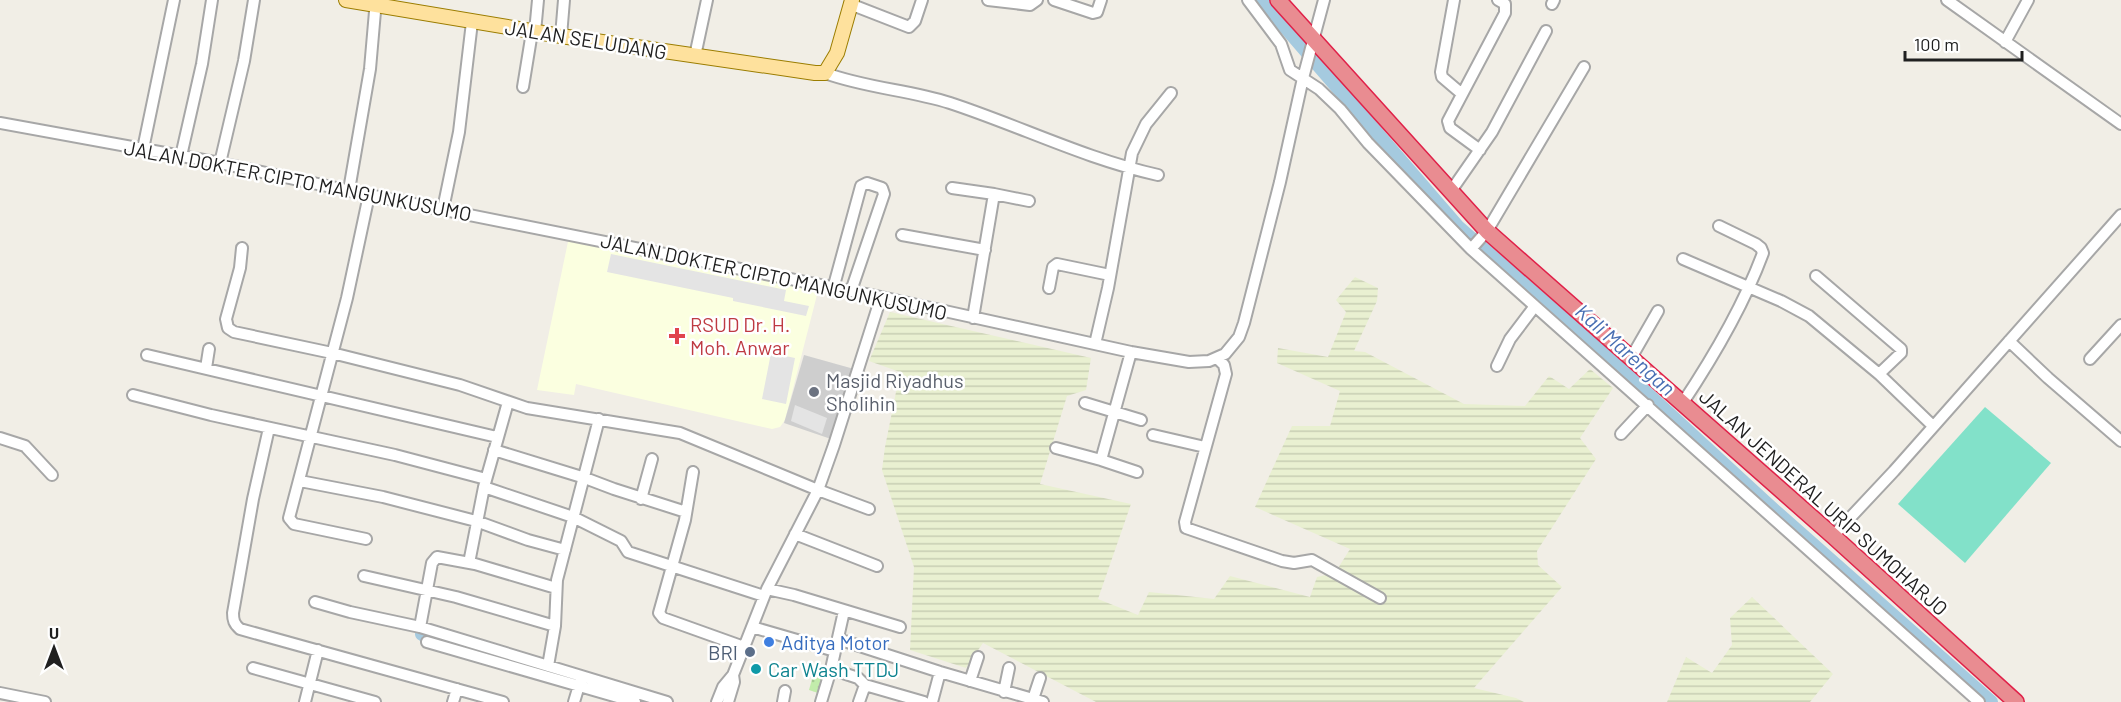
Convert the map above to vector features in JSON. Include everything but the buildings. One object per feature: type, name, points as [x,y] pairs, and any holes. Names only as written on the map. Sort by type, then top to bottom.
[{"type":"highway","name":"JALAN JENDERAL URIP SUMOHARJO","points":[[1278,0],[1312,47],[1451,191],[1479,241],[1631,358],[1833,536],[2016,702]]},
{"type":"main road","name":"JALAN SELUDANG","points":[[346,0],[376,2],[533,32],[805,73],[825,73]]},
{"type":"main road","points":[[825,73],[837,53],[851,2]]},
{"type":"street","points":[[143,149],[174,0]]},
{"type":"street","points":[[181,156],[202,64],[212,0]]},
{"type":"street","points":[[220,164],[244,61],[254,0]]},
{"type":"street","points":[[523,87],[538,0]]},
{"type":"street","points":[[561,36],[564,0]]},
{"type":"street","points":[[695,56],[707,0]]},
{"type":"street","points":[[851,2],[909,27],[915,21],[922,0]]},
{"type":"street","points":[[988,0],[1030,5],[1036,0]]},
{"type":"street","points":[[1054,0],[1093,13],[1097,12],[1101,0]]},
{"type":"street","points":[[1248,0],[1281,44],[1290,70],[1304,76],[1319,89],[1340,109],[1368,142],[1479,241],[1535,306],[1979,702]]},
{"type":"street","points":[[1324,0],[1244,323],[1232,347],[1217,358],[1224,365],[1226,374],[1185,522],[1186,528],[1282,561],[1294,563],[1312,560],[1380,598]]},
{"type":"street","points":[[1454,0],[1441,72],[1442,77],[1462,94]]},
{"type":"street","points":[[1480,150],[1448,125],[1448,121],[1506,10],[1505,4],[1498,0]]},
{"type":"street","points":[[1947,0],[2121,124]]},
{"type":"street","points":[[2005,42],[2028,0]]},
{"type":"street","points":[[349,190],[370,69],[376,2]]},
{"type":"street","points":[[443,209],[459,132],[472,22]]},
{"type":"street","points":[[1451,191],[1492,132],[1545,31]]},
{"type":"street","points":[[1479,241],[1584,67]]},
{"type":"street","points":[[825,73],[950,103],[1071,150],[1158,175]]},
{"type":"street","points":[[1095,344],[1132,153],[1146,124],[1172,93]]},
{"type":"street","name":"JALAN DOKTER CIPTO MANGUNKUSUMO","points":[[0,123],[181,156],[881,297],[1131,352],[1189,362],[1209,361],[1217,358]]},
{"type":"street","points":[[833,289],[861,186],[867,183],[882,188],[884,194],[851,291]]},
{"type":"street","points":[[952,188],[1029,201]]},
{"type":"street","points":[[366,539],[297,525],[291,522],[290,518],[347,298],[369,195]]},
{"type":"street","points":[[973,318],[994,195]]},
{"type":"street","points":[[1833,536],[2121,215]]},
{"type":"street","points":[[1682,404],[1720,346],[1763,254],[1763,250],[1756,244],[1719,226]]},
{"type":"street","points":[[902,235],[985,250]]},
{"type":"street","points":[[242,248],[240,268],[226,319],[228,327],[234,332],[332,353],[460,385],[527,408],[680,433],[868,509]]},
{"type":"street","points":[[1683,260],[1781,301],[1809,316],[1879,374],[1933,426]]},
{"type":"street","points":[[1049,288],[1055,264],[1110,275]]},
{"type":"street","points":[[1816,276],[1901,349],[1901,353],[1879,374]]},
{"type":"street","points":[[717,702],[723,687],[733,675],[765,593],[818,490],[881,297]]},
{"type":"street","points":[[1497,366],[1510,339],[1535,306]]},
{"type":"street","points":[[1631,358],[1658,311]]},
{"type":"street","points":[[2090,358],[2121,325]]},
{"type":"street","points":[[2009,341],[2048,378],[2119,435]]},
{"type":"street","points":[[206,368],[209,349]]},
{"type":"street","points":[[1101,460],[1131,352]]},
{"type":"street","points":[[147,355],[497,437]]},
{"type":"street","points":[[133,395],[211,416],[395,455],[485,483],[573,517],[621,541],[625,551],[765,593],[794,595],[900,627]]},
{"type":"street","points":[[469,563],[485,483],[508,402]]},
{"type":"street","points":[[1085,404],[1141,420]]},
{"type":"street","points":[[1621,434],[1647,405]]},
{"type":"street","points":[[548,666],[555,626],[556,588],[599,419]]},
{"type":"street","points":[[269,428],[250,509],[233,620],[240,629],[503,702]]},
{"type":"street","points":[[1153,435],[1205,447]]},
{"type":"street","points":[[0,438],[25,446],[52,475]]},
{"type":"street","points":[[1056,448],[1137,472]]},
{"type":"street","points":[[494,450],[686,512]]},
{"type":"street","points":[[640,499],[652,459]]},
{"type":"street","points":[[693,472],[686,512],[658,609],[660,616],[744,646]]},
{"type":"street","points":[[300,481],[383,497],[476,521],[528,540],[565,550]]},
{"type":"street","points":[[795,534],[877,566]]},
{"type":"street","points":[[420,627],[432,563],[437,557],[469,563],[556,588]]},
{"type":"street","points":[[364,576],[555,626]]},
{"type":"street","points":[[315,602],[420,627],[548,666],[580,682],[634,702]]},
{"type":"street","points":[[820,702],[831,669],[844,611]]},
{"type":"street","points":[[752,627],[835,651]]},
{"type":"street","points":[[838,639],[1036,701],[1040,678]]},
{"type":"street","points":[[427,642],[667,702]]},
{"type":"street","points":[[305,702],[318,650]]},
{"type":"street","points":[[970,681],[978,657]]},
{"type":"street","points":[[253,668],[375,702]]},
{"type":"street","points":[[1004,692],[1009,668]]},
{"type":"street","points":[[831,669],[858,678],[865,685],[895,698],[924,702]]},
{"type":"street","points":[[932,702],[940,672]]},
{"type":"street","points":[[728,702],[734,682],[733,675]]},
{"type":"street","points":[[574,702],[580,682]]},
{"type":"street","points":[[859,702],[865,685]]},
{"type":"street","points":[[453,702],[457,689]]},
{"type":"street","points":[[0,693],[45,702]]},
{"type":"shaded area","name":"RSUD Dr. H. Moh. Anwar","points":[[569,237],[819,287],[785,420],[780,427],[772,429],[576,384],[574,395],[537,390]]},
{"type":"shaded area","points":[[611,254],[786,290],[784,301],[809,306],[806,316],[733,301],[733,298],[607,272]]},
{"type":"shaded area","points":[[1355,277],[1378,288],[1377,301],[1354,351],[1365,352],[1464,404],[1525,406],[1549,376],[1569,389],[1590,369],[1613,388],[1580,438],[1596,459],[1537,551],[1538,565],[1562,587],[1474,688],[1524,702],[1096,702],[983,643],[966,668],[910,650],[914,567],[882,470],[900,372],[869,361],[890,312],[1091,358],[1086,390],[1067,396],[1040,484],[1131,504],[1098,599],[1138,615],[1149,592],[1214,599],[1230,576],[1310,597],[1317,577],[1335,573],[1350,549],[1255,507],[1292,426],[1330,426],[1340,391],[1277,363],[1278,348],[1328,357],[1346,312],[1336,300]]},
{"type":"shaded area","points":[[771,353],[795,358],[786,404],[762,399]]},
{"type":"shaded area","points":[[804,355],[854,369],[831,439],[784,423]]},
{"type":"shaded area","points":[[795,405],[827,418],[822,434],[791,421]]},
{"type":"shaded area","points":[[1752,597],[1833,674],[1810,702],[1667,702],[1686,657],[1712,673],[1732,645],[1730,618]]},
{"type":"green space","points":[[1985,407],[2051,463],[1965,563],[1898,504]]},
{"type":"green space","points":[[814,672],[826,675],[821,694],[809,690]]},
{"type":"waterway","name":"Kali Marengan","points":[[1262,0],[1458,227],[1605,355],[1767,504],[1991,702]]},
{"type":"waterway","points":[[422,634],[486,654]]},
{"type":"waterway","points":[[622,695],[647,702]]},
{"type":"place","name":"RSUD Dr. H. Moh. Anwar","points":[[677,336]]},
{"type":"place","name":"Masjid Riyadhus Sholihin","points":[[814,392]]},
{"type":"place","name":"Aditya Motor","points":[[769,642]]},
{"type":"place","name":"BRI","points":[[750,652]]},
{"type":"place","name":"Car Wash TTDJ","points":[[756,669]]}]
